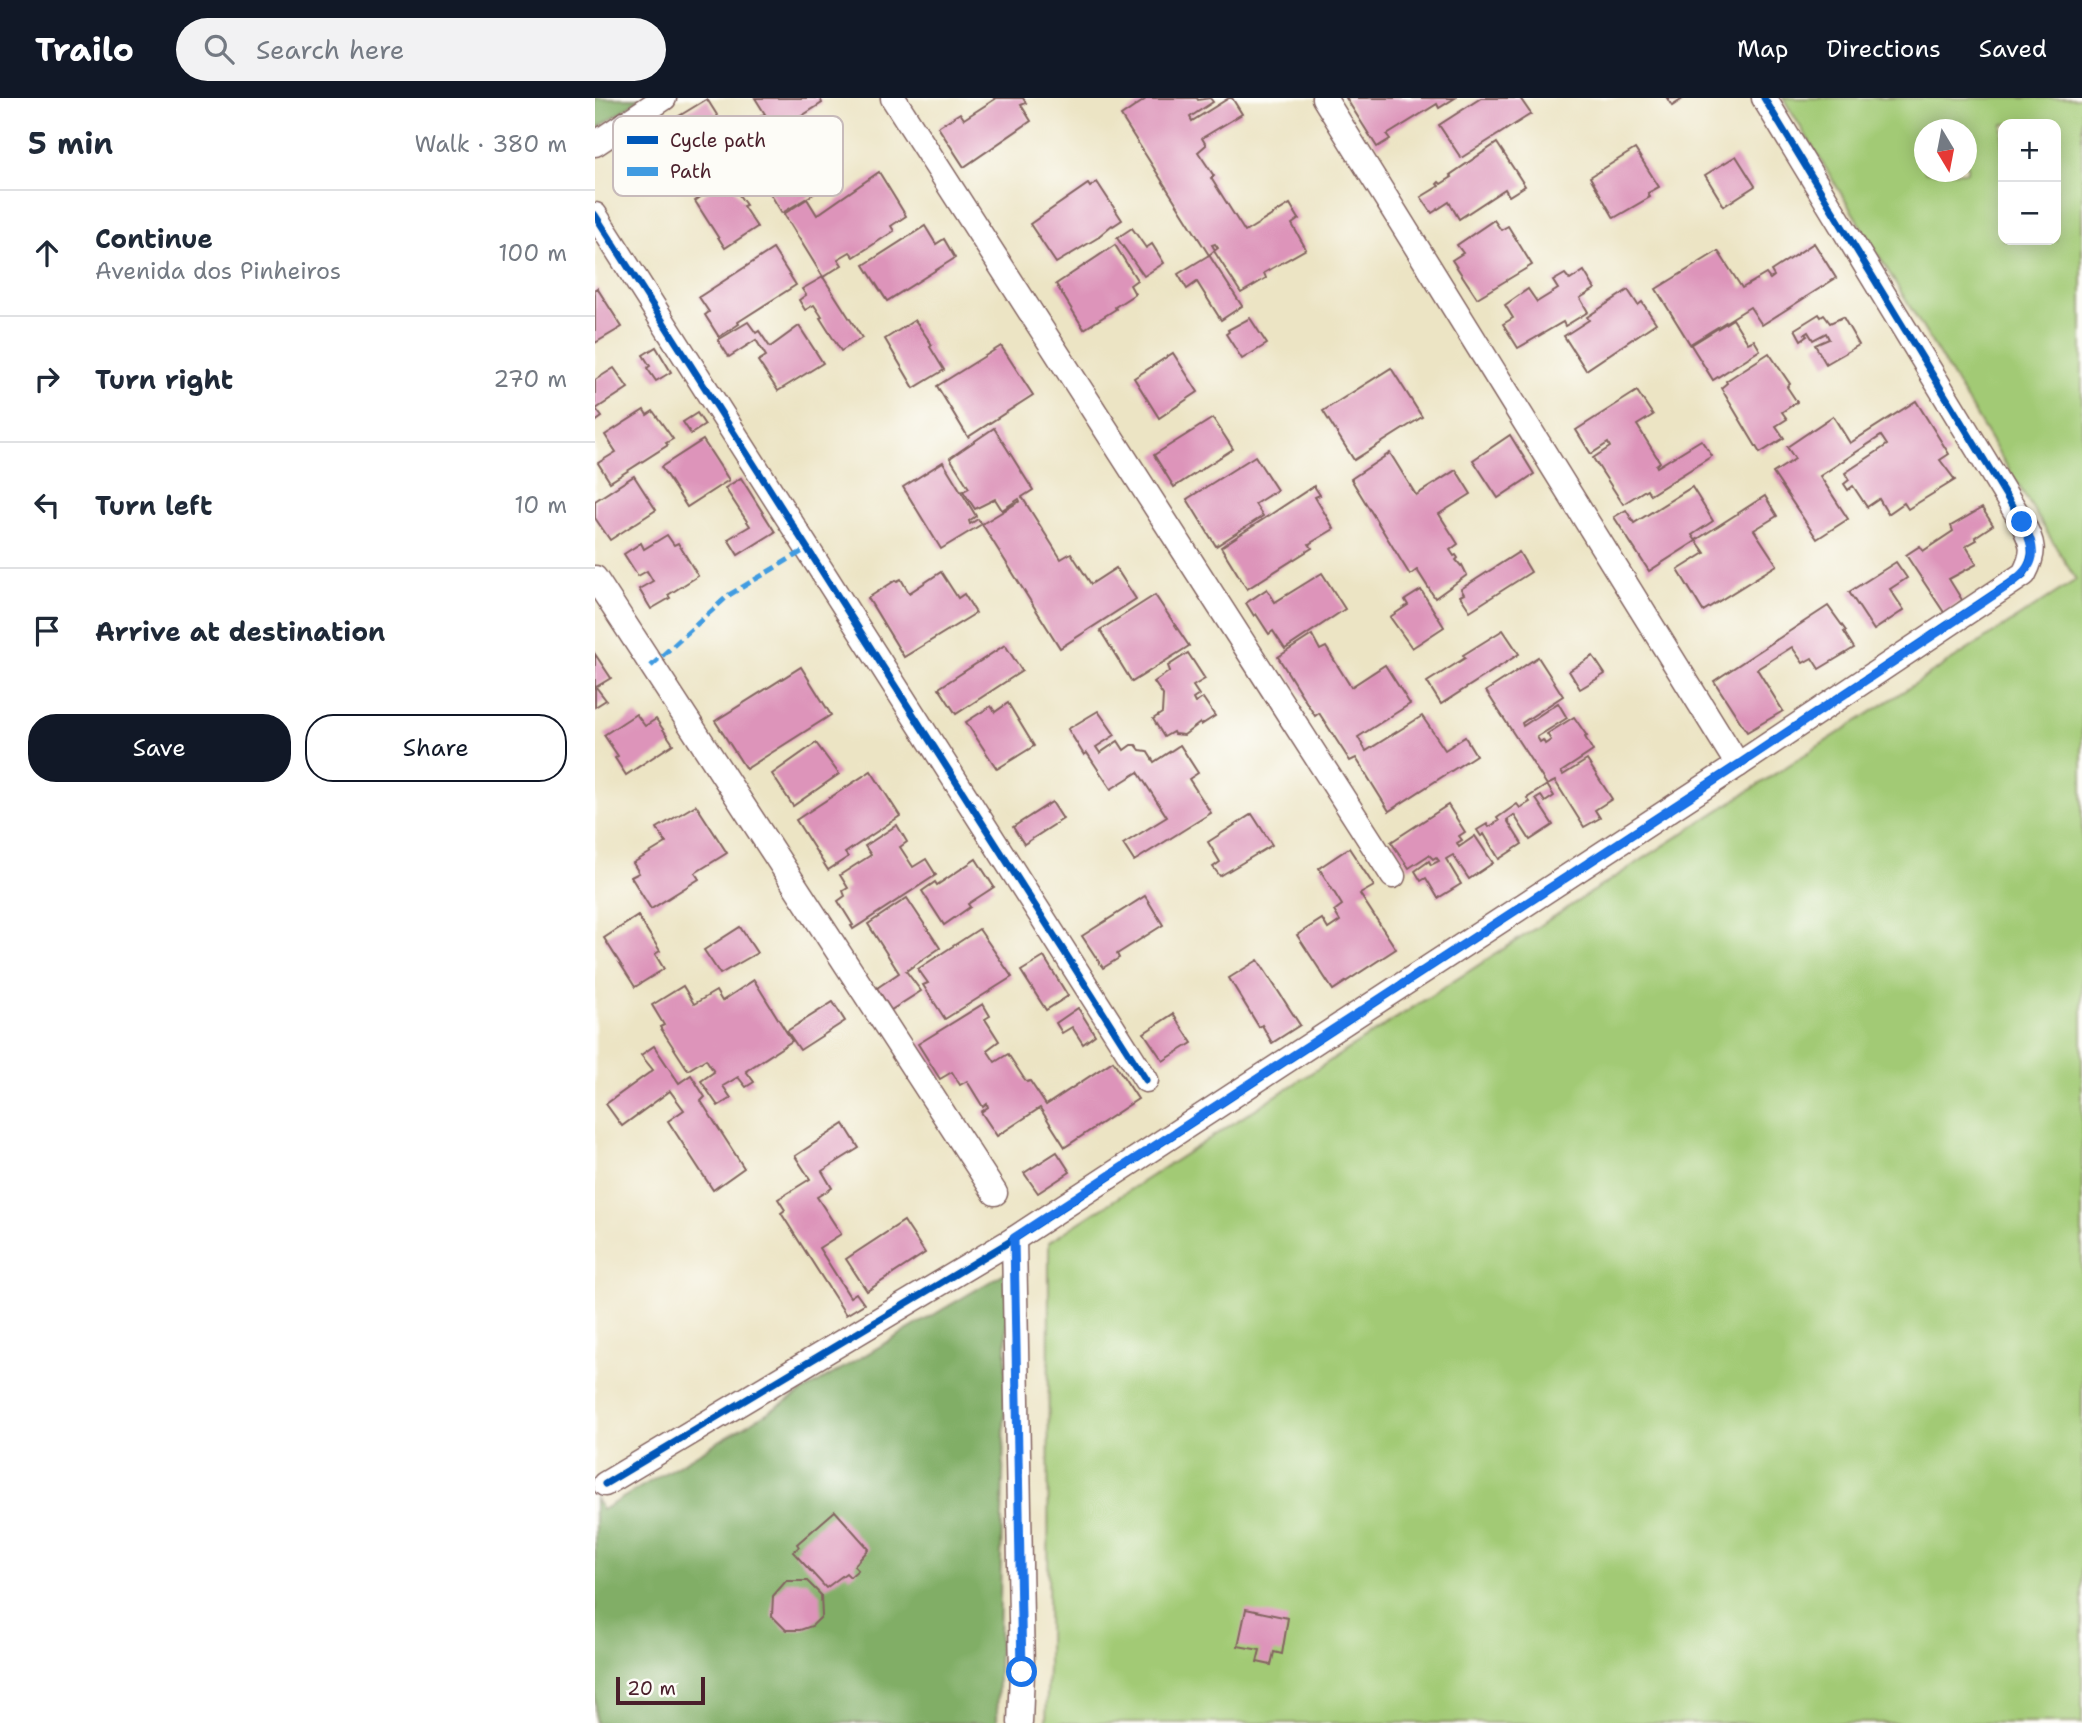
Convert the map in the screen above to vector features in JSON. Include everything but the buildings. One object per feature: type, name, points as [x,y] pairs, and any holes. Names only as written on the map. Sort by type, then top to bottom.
[{"type":"street","points":[[637,116],[664,98]]},
{"type":"street","points":[[893,98],[1393,876]]},
{"type":"street","points":[[1324,98],[1738,765]]},
{"type":"street","points":[[605,1484],[1014,1238],[1738,765],[2024,574],[2031,560],[2032,543],[2022,522],[1764,98]]},
{"type":"street","points":[[595,144],[613,132]]},
{"type":"street","points":[[595,215],[1146,1080]]},
{"type":"street","points":[[595,578],[995,1193]]},
{"type":"street","points":[[1014,1238],[1022,1672],[1020,1723]]},
{"type":"green space","points":[[595,98],[640,98],[613,116],[595,130]]},
{"type":"green space","points":[[1783,98],[2082,98],[2082,1723],[1046,1723],[1049,1242],[2076,580]]},
{"type":"green space","points":[[1008,1271],[997,1723],[595,1723],[595,1498],[602,1510]]},
{"type":"marked path","points":[[651,666],[729,595],[808,548]]},
{"type":"cycle path","points":[[605,1484],[1014,1239],[1738,765],[2024,574],[2032,548],[2022,522],[1764,98]]},
{"type":"cycle path","points":[[595,215],[1146,1080]]},
{"type":"route","points":[[1022,1672],[1014,1238],[1184,1129],[2010,584],[2024,574],[2031,560],[2032,543],[2022,522]]}]
